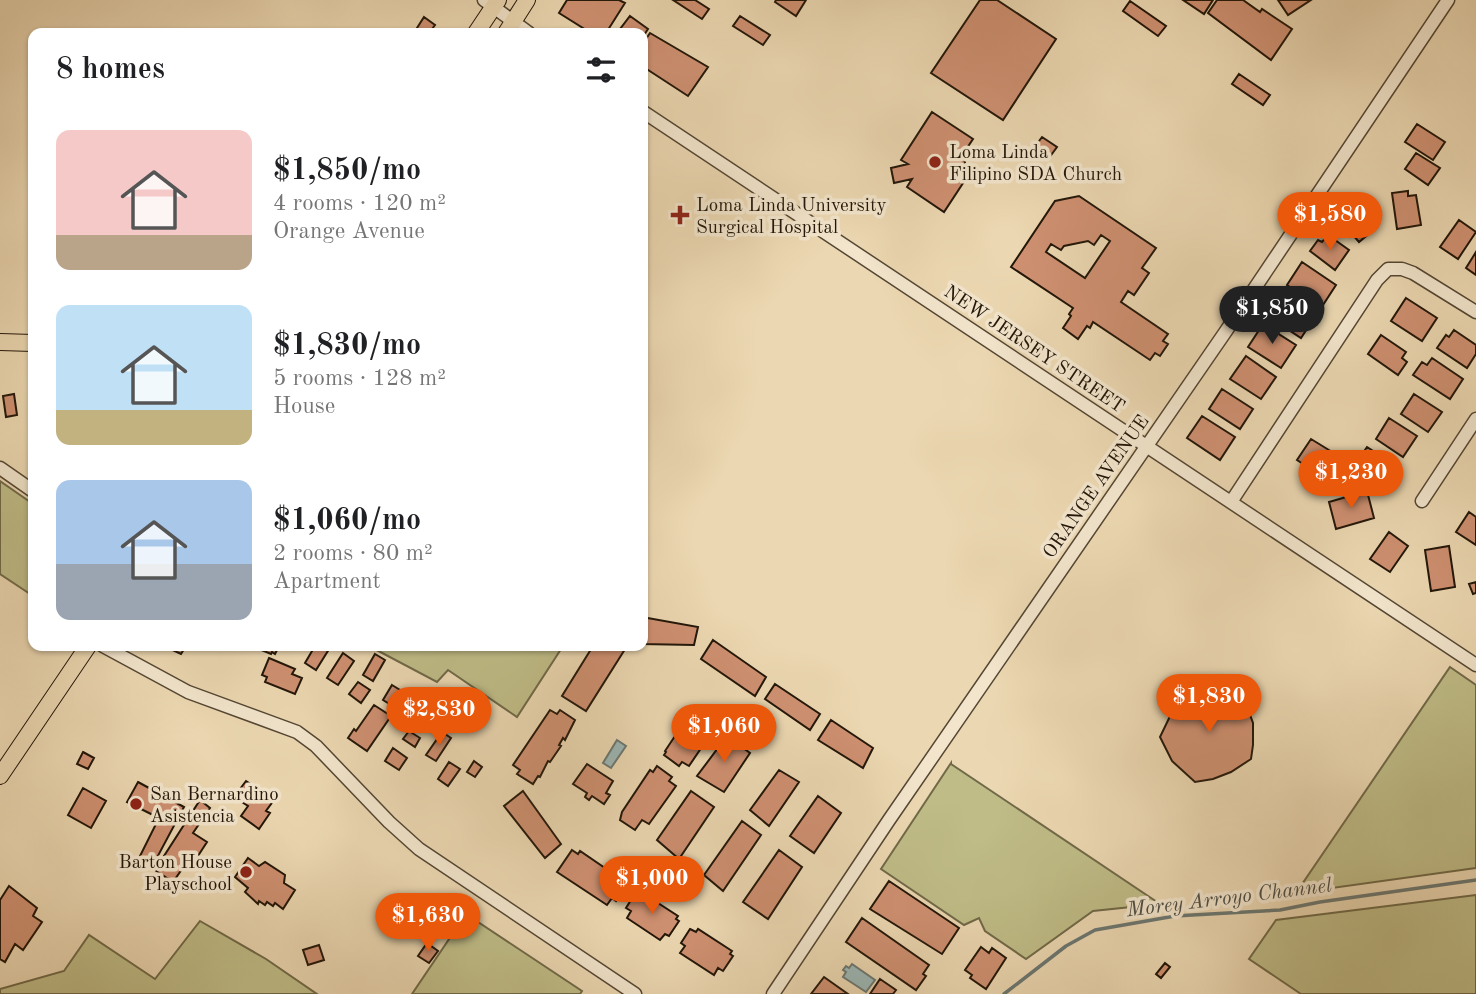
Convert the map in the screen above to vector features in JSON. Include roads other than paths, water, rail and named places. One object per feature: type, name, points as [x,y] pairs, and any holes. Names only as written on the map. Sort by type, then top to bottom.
[{"type":"main road","points":[[509,28],[527,0]]},
{"type":"main road","points":[[479,28],[492,2]]},
{"type":"main road","points":[[0,342],[28,343]]},
{"type":"main road","points":[[0,776],[85,651]]},
{"type":"street","name":"ORANGE AVENUE","points":[[773,994],[1448,0]]},
{"type":"street","points":[[492,2],[509,28]]},
{"type":"street","name":"NEW JERSEY STREET","points":[[648,115],[1476,665]]},
{"type":"street","points":[[1231,502],[1377,280],[1388,269],[1395,267],[1413,274],[1476,312]]},
{"type":"street","points":[[1422,501],[1476,419]]},
{"type":"street","points":[[0,468],[28,488]]},
{"type":"street","points":[[112,651],[188,692],[298,732],[316,746],[389,822],[419,849],[635,994]]},
{"type":"water","points":[[617,740],[626,746],[611,768],[603,763]]},
{"type":"water","points":[[852,964],[875,980],[866,992],[843,977],[846,972],[843,970]]},
{"type":"waterway","name":"Morey Arroyo Channel","points":[[1004,994],[1066,946],[1095,930],[1175,916],[1280,910],[1476,880]]},
{"type":"place","name":"Loma Linda Filipino SDA Church","points":[[935,162]]},
{"type":"place","name":"Loma Linda University Surgical Hospital","points":[[680,215]]},
{"type":"place","name":"San Bernardino Asistencia","points":[[136,804]]},
{"type":"place","name":"Barton House Playschool","points":[[246,872]]}]
